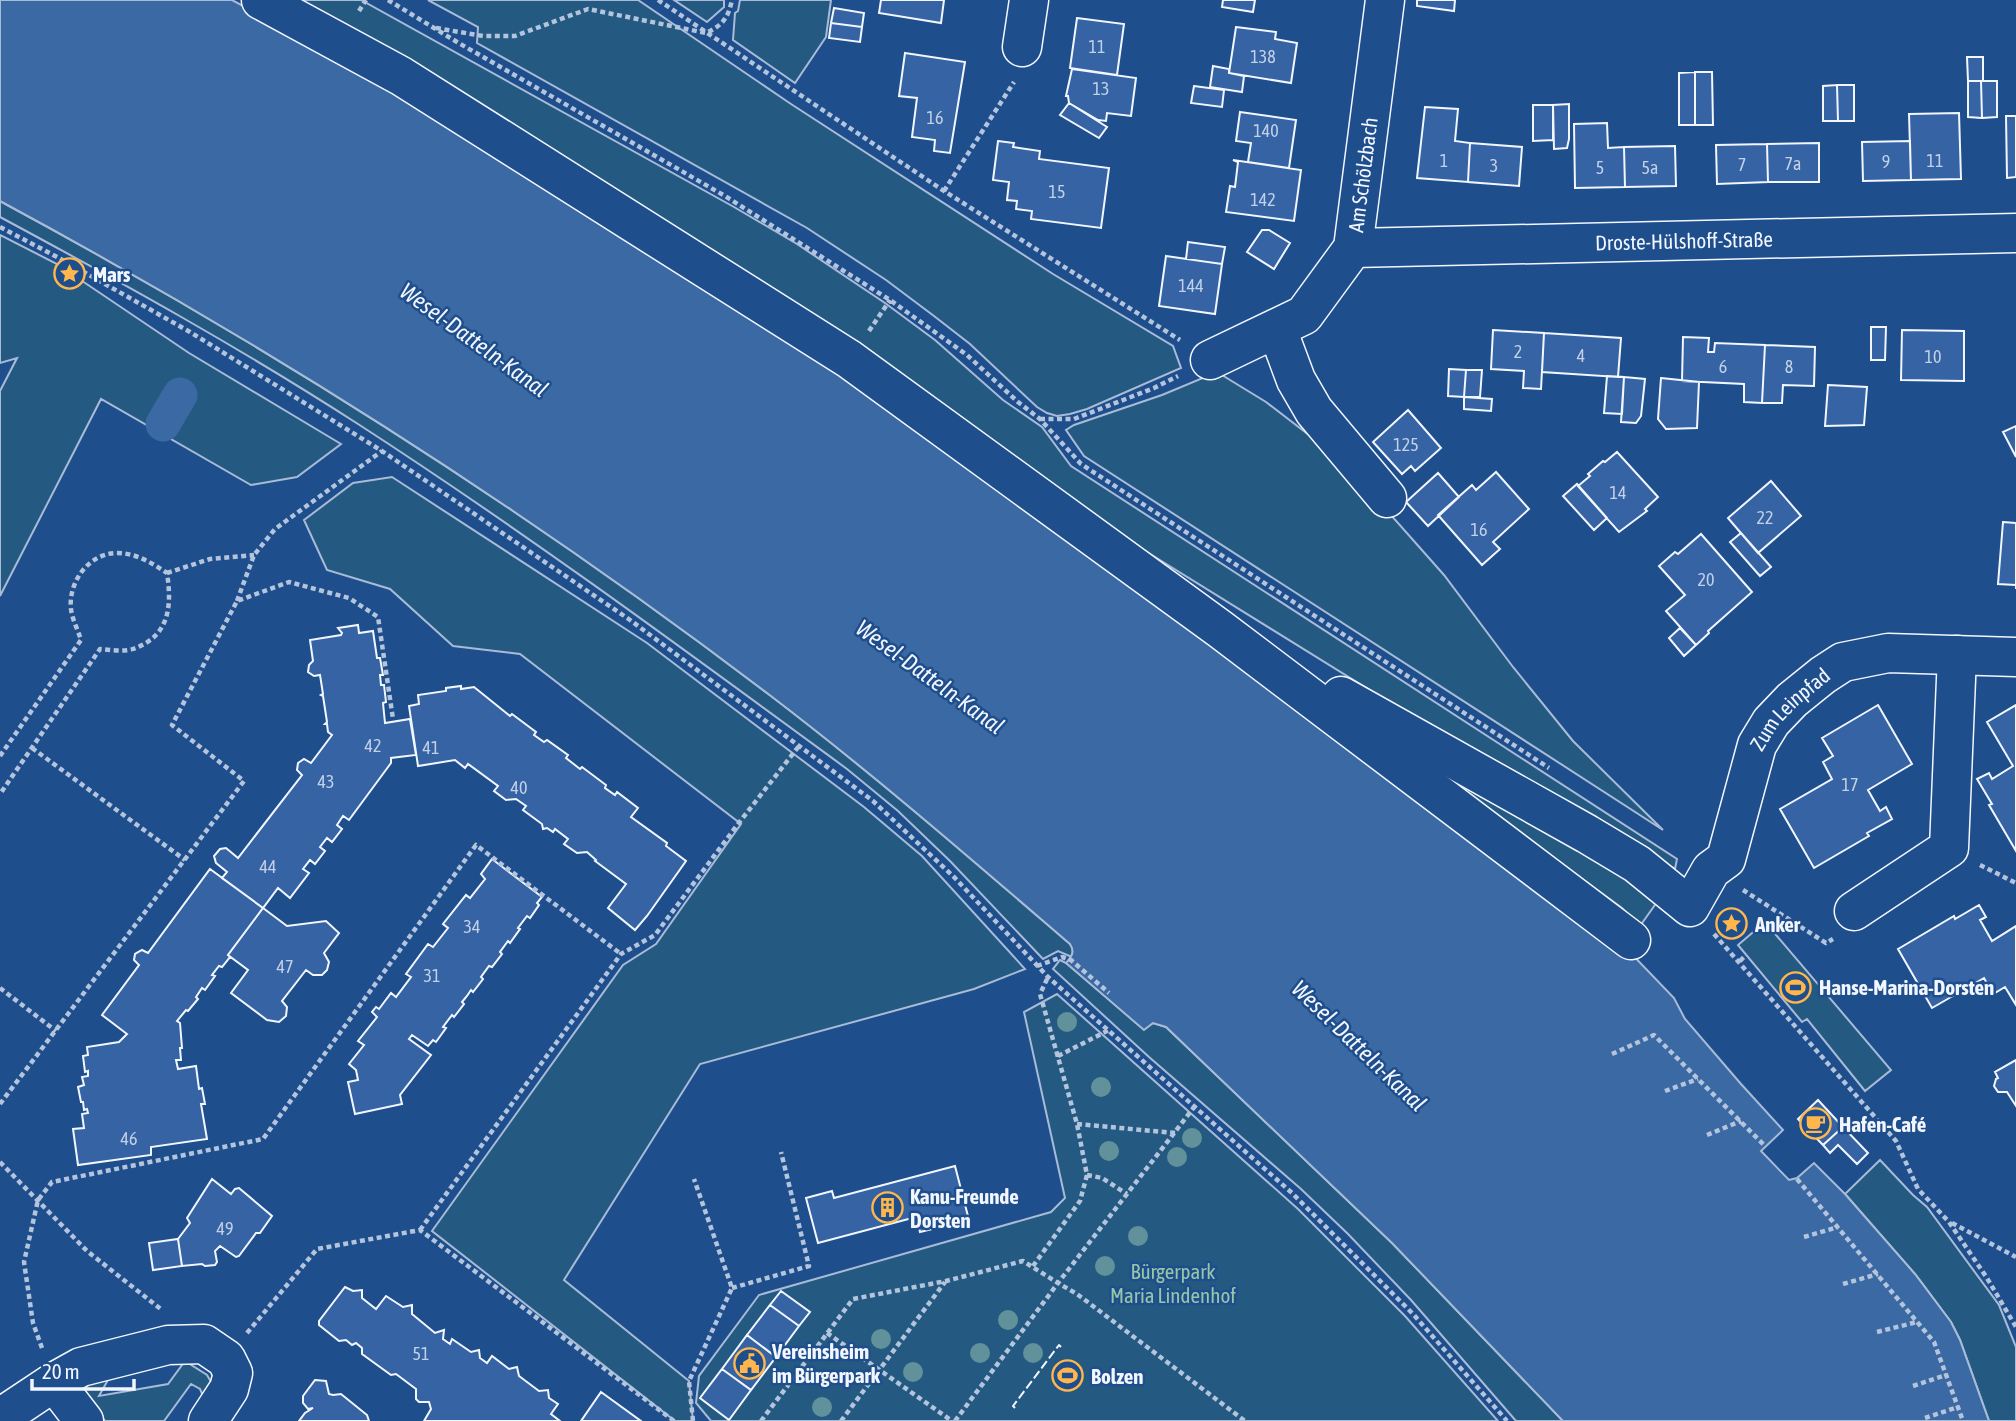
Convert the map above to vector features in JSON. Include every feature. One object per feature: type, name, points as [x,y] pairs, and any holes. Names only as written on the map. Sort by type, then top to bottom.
[{"type":"street","points":[[261,0],[401,76],[849,359],[1220,629],[1631,940]]},
{"type":"street","points":[[1022,47],[1029,0]]},
{"type":"street","name":"Am Schölzbach","points":[[1210,360],[1304,315],[1353,248],[1385,0]]},
{"type":"street","name":"Droste-Hülshoff-Straße","points":[[1353,248],[2016,233]]},
{"type":"street","points":[[1277,329],[1296,380],[1314,411],[1387,498]]},
{"type":"street","points":[[1220,629],[1587,834],[1637,864],[1690,907]]},
{"type":"street","name":"Zum Leinpfad","points":[[1690,907],[1711,870],[1726,859],[1757,745],[1771,722],[1792,700],[1843,662],[1888,653],[2016,657]]},
{"type":"street","points":[[1854,911],[1949,849],[1957,655]]},
{"type":"street","points":[[0,1418],[81,1367],[168,1345],[204,1344],[226,1359],[233,1373],[229,1389],[208,1421]]},
{"type":"street","points":[[54,1382],[84,1421]]},
{"type":"path","points":[[388,0],[725,196],[890,300],[967,355],[1040,419],[1080,464],[1559,774]]},
{"type":"path","points":[[658,0],[944,191],[1210,360]]},
{"type":"path","points":[[431,27],[483,36],[514,36],[588,9],[706,33],[718,27],[729,16],[732,0]]},
{"type":"path","points":[[944,191],[1018,76],[1022,47]]},
{"type":"path","points":[[0,227],[190,332],[382,451],[630,620],[873,801],[954,877],[1037,966],[1292,1193],[1404,1305],[1507,1421]]},
{"type":"path","points":[[1040,419],[1073,419],[1154,388],[1210,360]]},
{"type":"path","points":[[0,1104],[244,781],[172,725],[237,601],[254,555],[275,529],[382,451]]},
{"type":"path","points":[[0,756],[81,640],[71,609],[72,591],[79,573],[98,558],[117,553],[144,558],[167,573],[171,597],[166,621],[153,638],[132,650],[100,649],[0,794]]},
{"type":"path","points":[[167,573],[210,559],[254,555]]},
{"type":"path","points":[[237,601],[289,582],[349,598],[378,617],[393,719]]},
{"type":"path","points":[[226,1359],[317,1249],[420,1230],[621,954],[655,935],[799,746]]},
{"type":"path","points":[[32,748],[185,860]]},
{"type":"path","points":[[54,1382],[33,1323],[24,1262],[38,1200],[52,1182],[263,1139],[476,845],[621,954]]},
{"type":"path","points":[[1711,870],[1826,943],[1853,925],[1854,911]]},
{"type":"path","points":[[1690,907],[1896,1141],[1918,1189],[1949,1222],[2016,1327]]},
{"type":"path","points":[[1740,961],[1746,955]]},
{"type":"path","points":[[1037,966],[1062,957],[1071,960],[1109,993]]},
{"type":"path","points":[[1032,1267],[1080,1201],[1087,1175],[1077,1124],[1040,993],[1048,976]]},
{"type":"path","points":[[0,988],[56,1031]]},
{"type":"path","points":[[1058,1056],[1109,1030]]},
{"type":"path","points":[[1612,1054],[1654,1035],[1765,1146]]},
{"type":"path","points":[[1665,1091],[1698,1079]]},
{"type":"path","points":[[827,1333],[954,1421],[1195,1106]]},
{"type":"path","points":[[1707,1135],[1741,1121]]},
{"type":"path","points":[[1077,1124],[1175,1133]]},
{"type":"path","points":[[732,1288],[809,1266],[781,1152]]},
{"type":"path","points":[[0,1162],[87,1251],[172,1317]]},
{"type":"path","points":[[1087,1175],[1102,1178],[1127,1194]]},
{"type":"path","points":[[1797,1178],[1934,1342],[1963,1421]]},
{"type":"path","points":[[693,1421],[688,1381],[732,1288],[694,1179]]},
{"type":"path","points":[[1949,1222],[2016,1257]]},
{"type":"path","points":[[1804,1237],[1838,1227]]},
{"type":"path","points":[[420,1230],[674,1421]]},
{"type":"path","points":[[761,1421],[853,1299],[946,1281],[1023,1261],[1077,1294],[1245,1421]]},
{"type":"path","points":[[1843,1284],[1878,1274]]},
{"type":"path","points":[[841,1421],[946,1281]]},
{"type":"path","points":[[1877,1332],[1917,1322]]},
{"type":"path","points":[[1913,1386],[1946,1375]]},
{"type":"path","points":[[1924,1418],[1958,1407]]},
{"type":"green space","points":[[291,0],[361,0],[797,244],[935,340],[1003,400],[1042,427],[1071,466],[1677,859],[1675,869],[1601,829],[1418,720],[1134,544],[801,306],[438,78]]},
{"type":"green space","points":[[428,0],[638,0],[791,104],[1053,274],[1173,346],[1181,368],[1087,409],[1057,416],[1047,413],[1037,407],[970,344],[886,280],[807,228],[477,43],[478,27]]},
{"type":"green space","points":[[674,0],[724,0],[724,7],[707,22]]},
{"type":"green space","points":[[740,0],[831,0],[826,37],[795,83],[733,40],[735,13]]},
{"type":"green space","points":[[0,201],[100,256],[296,371],[488,494],[583,559],[676,625],[844,753],[1070,944],[1073,949],[1072,957],[1058,951],[1043,959],[950,861],[898,811],[847,769],[666,636],[358,424],[226,343],[0,217]]},
{"type":"green space","points":[[0,235],[57,264],[189,353],[341,444],[297,477],[251,485],[101,399],[0,596],[0,391],[17,358],[0,363]]},
{"type":"green space","points":[[1217,372],[1266,402],[1344,462],[1444,575],[1573,741],[1663,830],[1084,456],[1066,430]]},
{"type":"green space","points":[[392,477],[647,643],[864,807],[922,856],[1025,969],[974,989],[700,1064],[564,1280],[689,1381],[693,1421],[675,1421],[432,1231],[623,965],[656,944],[741,824],[520,654],[453,646],[390,589],[327,570],[304,520],[353,483]]},
{"type":"green space","points":[[1396,743],[1583,845],[1657,902],[1640,926],[1622,908]]},
{"type":"green space","name":"Hanse-Marina-Dorsten","points":[[1765,922],[1891,1070],[1865,1091],[1807,1019],[1802,1022],[1738,945]]},
{"type":"green space","points":[[1060,960],[1144,1029],[1153,1023],[1166,1027],[1392,1243],[1563,1421],[1516,1421],[1411,1300],[1348,1234],[1053,969]]},
{"type":"green space","name":"Bürgerpark Maria Lindenhof","points":[[1057,994],[1298,1209],[1405,1316],[1498,1421],[711,1421],[696,1403],[699,1376],[759,1295],[1051,1212],[1065,1198],[1024,1012]]},
{"type":"green space","points":[[1880,1160],[1927,1207],[1999,1305],[2016,1347],[2016,1421],[1989,1421],[1951,1322],[1915,1274],[1845,1194]]},
{"type":"green space","points":[[185,1361],[207,1375],[217,1392],[207,1405],[200,1389],[191,1384],[164,1421],[105,1421],[82,1393],[85,1375],[113,1371],[99,1396],[168,1384]]},
{"type":"water","name":"Wesel-Datteln-Kanal","points":[[0,0],[232,0],[421,101],[799,338],[1625,947],[1674,998],[1685,1019],[1783,1130],[1761,1151],[1789,1180],[1797,1178],[1814,1163],[1915,1274],[1951,1322],[1989,1421],[1563,1421],[1392,1243],[1166,1027],[1153,1023],[1144,1030],[1066,963],[1072,954],[1070,944],[806,723],[583,559],[393,432],[198,313],[0,201]]},
{"type":"building","points":[[881,0],[944,0],[941,23],[879,13]]},
{"type":"building","points":[[1223,0],[1255,0],[1253,12],[1222,7]]},
{"type":"building","points":[[1417,0],[1455,0],[1454,11],[1417,6]]},
{"type":"building","points":[[834,8],[864,13],[862,27],[831,23]]},
{"type":"building","points":[[1077,18],[1124,24],[1117,75],[1070,68]]},
{"type":"building","points":[[831,23],[862,27],[860,42],[829,38]]},
{"type":"building","points":[[1236,27],[1276,32],[1275,39],[1297,43],[1291,83],[1229,73]]},
{"type":"building","points":[[905,53],[965,62],[950,153],[934,151],[935,140],[912,137],[917,98],[899,96]]},
{"type":"building","points":[[1967,57],[1983,57],[1983,81],[1968,81]]},
{"type":"building","points":[[1213,66],[1244,76],[1242,92],[1210,87]]},
{"type":"building","points":[[1072,69],[1136,78],[1131,116],[1107,113],[1106,121],[1098,120],[1069,103],[1066,96]]},
{"type":"building","points":[[1695,72],[1695,125],[1679,125],[1679,73]]},
{"type":"building","points":[[1695,72],[1712,72],[1713,125],[1695,125]]},
{"type":"building","points":[[1968,81],[1981,81],[1982,118],[1968,117]]},
{"type":"building","points":[[1981,81],[1997,81],[1997,117],[1982,118]]},
{"type":"building","points":[[1837,85],[1854,85],[1854,121],[1838,121]]},
{"type":"building","points":[[1837,85],[1838,121],[1823,121],[1823,86]]},
{"type":"building","points":[[1194,86],[1224,90],[1222,107],[1191,103]]},
{"type":"building","points":[[1069,103],[1107,127],[1099,138],[1060,115]]},
{"type":"building","points":[[1569,104],[1567,148],[1554,149],[1553,105]]},
{"type":"building","points":[[1533,105],[1553,105],[1553,140],[1533,141]]},
{"type":"building","points":[[1425,107],[1458,109],[1455,141],[1470,143],[1468,182],[1417,178]]},
{"type":"building","points":[[1240,112],[1296,120],[1289,168],[1248,162],[1251,143],[1236,141]]},
{"type":"building","points":[[1959,113],[1961,179],[1911,180],[1909,114]]},
{"type":"building","points":[[2006,116],[2016,116],[2016,177],[2007,178]]},
{"type":"building","points":[[1607,123],[1608,148],[1624,147],[1625,187],[1575,188],[1574,124]]},
{"type":"building","points":[[998,141],[1014,143],[1013,147],[1040,151],[1039,159],[1109,168],[1101,228],[1031,219],[1032,211],[1016,209],[1017,201],[1007,200],[1009,182],[993,180]]},
{"type":"building","points":[[1910,141],[1911,180],[1863,181],[1862,142]]},
{"type":"building","points":[[1470,143],[1522,147],[1519,186],[1468,182]]},
{"type":"building","points":[[1819,143],[1819,182],[1768,182],[1767,144]]},
{"type":"building","points":[[1767,144],[1768,182],[1717,184],[1716,145]]},
{"type":"building","points":[[1675,146],[1676,186],[1625,187],[1624,147]]},
{"type":"building","points":[[1233,160],[1301,170],[1294,221],[1226,212],[1230,186],[1235,187],[1238,162]]},
{"type":"building","points":[[1262,230],[1269,230],[1290,243],[1274,269],[1247,252]]},
{"type":"building","points":[[1188,242],[1225,247],[1222,264],[1186,259]]},
{"type":"building","points":[[1166,256],[1222,264],[1215,314],[1159,306]]},
{"type":"building","points":[[1871,327],[1886,327],[1885,360],[1871,360]]},
{"type":"building","points":[[1493,330],[1544,333],[1541,389],[1523,388],[1524,371],[1491,369]]},
{"type":"building","points":[[1902,330],[1964,331],[1964,381],[1901,380]]},
{"type":"building","points":[[1544,333],[1621,338],[1618,377],[1542,372]]},
{"type":"building","points":[[1683,337],[1709,338],[1708,352],[1714,352],[1715,343],[1765,345],[1762,403],[1744,402],[1744,384],[1682,381]]},
{"type":"building","points":[[1765,345],[1815,347],[1814,386],[1783,385],[1782,403],[1762,403]]},
{"type":"building","points":[[1449,369],[1466,370],[1464,397],[1448,396]]},
{"type":"building","points":[[1466,370],[1482,370],[1480,397],[1464,397]]},
{"type":"building","points":[[1607,376],[1624,377],[1622,414],[1604,413]]},
{"type":"building","points":[[1624,377],[1645,379],[1641,416],[1636,423],[1621,422]]},
{"type":"building","points":[[1661,378],[1699,382],[1697,428],[1666,429],[1658,419]]},
{"type":"building","points":[[1828,385],[1867,387],[1864,425],[1825,426]]},
{"type":"building","points":[[1464,397],[1492,399],[1491,411],[1464,409]]},
{"type":"building","points":[[1408,410],[1441,448],[1415,471],[1411,466],[1402,474],[1373,442]]},
{"type":"building","points":[[2016,426],[2016,457],[2003,432]]},
{"type":"building","points":[[1617,452],[1658,497],[1645,509],[1647,511],[1619,532],[1578,486],[1590,476],[1588,474]]},
{"type":"building","points":[[1496,472],[1529,509],[1493,542],[1500,549],[1482,565],[1438,515],[1472,485],[1476,490]]},
{"type":"building","points":[[1438,473],[1459,497],[1428,526],[1406,502]]},
{"type":"building","points":[[1771,481],[1801,516],[1758,553],[1728,518]]},
{"type":"building","points":[[1577,484],[1607,518],[1594,530],[1563,496]]},
{"type":"building","points":[[2003,522],[2016,523],[2016,585],[1998,584]]},
{"type":"building","points":[[1741,533],[1771,567],[1760,576],[1730,542]]},
{"type":"building","points":[[1701,534],[1752,592],[1696,645],[1666,611],[1685,595],[1659,566]]},
{"type":"building","points":[[358,625],[359,633],[373,631],[383,675],[380,675],[386,702],[383,703],[385,723],[410,719],[416,755],[391,758],[391,763],[349,820],[343,816],[337,825],[342,829],[332,842],[327,838],[320,847],[325,851],[315,864],[310,860],[303,869],[309,873],[290,898],[278,888],[263,908],[222,878],[227,872],[216,863],[214,856],[220,849],[226,848],[238,858],[302,775],[297,770],[298,763],[304,759],[311,763],[332,735],[325,724],[327,722],[320,675],[314,676],[308,672],[313,661],[310,640],[341,635],[338,628]]},
{"type":"building","points":[[1680,628],[1696,645],[1684,656],[1669,638]]},
{"type":"building","points":[[461,686],[461,689],[474,687],[510,716],[512,714],[536,732],[534,735],[544,742],[547,740],[568,755],[566,758],[606,785],[605,788],[615,795],[617,792],[638,808],[631,817],[667,843],[666,846],[686,861],[635,930],[608,908],[626,884],[587,852],[577,853],[564,844],[568,839],[555,829],[553,832],[547,828],[543,829],[542,824],[523,810],[526,806],[516,799],[506,800],[494,791],[498,786],[468,764],[465,768],[455,760],[418,766],[409,706],[419,704],[418,695]]},
{"type":"building","points":[[1878,705],[1912,764],[1868,790],[1880,811],[1886,807],[1892,819],[1867,833],[1869,836],[1814,868],[1780,809],[1832,779],[1823,762],[1833,756],[1822,738]]},
{"type":"building","points":[[2016,705],[2016,851],[1977,779],[1989,773],[1992,779],[2013,766],[1987,722]]},
{"type":"building","points":[[492,859],[542,897],[537,903],[539,905],[530,918],[527,916],[510,943],[508,941],[492,967],[489,966],[481,977],[483,979],[473,992],[471,990],[454,1017],[452,1015],[436,1042],[433,1040],[428,1046],[412,1035],[409,1039],[431,1055],[400,1095],[402,1104],[355,1114],[348,1082],[358,1080],[356,1070],[349,1064],[364,1045],[358,1041],[377,1017],[372,1012],[376,1007],[379,1009],[391,993],[396,997],[411,977],[406,974],[428,944],[433,947],[448,928],[443,924],[466,895],[470,898],[485,879],[481,874]]},
{"type":"building","points":[[210,869],[263,908],[228,955],[230,957],[212,975],[215,976],[205,990],[202,988],[196,997],[198,999],[177,1021],[180,1023],[182,1048],[181,1060],[176,1060],[178,1069],[196,1066],[199,1089],[202,1088],[205,1104],[201,1104],[207,1139],[151,1147],[151,1155],[78,1165],[73,1129],[84,1128],[82,1114],[88,1113],[87,1109],[84,1110],[78,1087],[84,1085],[82,1077],[88,1076],[83,1056],[88,1055],[87,1047],[119,1042],[127,1034],[102,1015],[139,965],[134,960],[135,954],[142,950],[148,953]]},
{"type":"building","points":[[1979,905],[1986,917],[1980,920],[1992,941],[2016,926],[2016,1005],[2005,987],[1993,994],[1984,978],[1932,1008],[1898,949],[1954,916],[1955,919]]},
{"type":"building","points":[[263,908],[287,926],[326,921],[339,933],[324,953],[329,962],[327,970],[322,975],[313,975],[306,970],[282,1001],[287,1007],[286,1016],[279,1022],[267,1020],[231,993],[248,970],[228,955]]},
{"type":"building","points":[[2016,1060],[2016,1106],[2007,1092],[1998,1092],[1994,1086],[1998,1078],[1995,1072]]},
{"type":"building","points":[[1818,1100],[1843,1127],[1823,1145],[1798,1119]]},
{"type":"building","points":[[1843,1127],[1868,1153],[1857,1164],[1838,1145],[1830,1153],[1823,1145]]},
{"type":"building","name":"Kanu-Freunde Dorsten","points":[[955,1166],[969,1220],[920,1232],[916,1217],[818,1243],[806,1198],[832,1191],[834,1198]]},
{"type":"building","points":[[212,1179],[231,1194],[239,1188],[272,1216],[239,1256],[236,1257],[220,1246],[215,1251],[215,1265],[182,1266],[178,1239],[190,1223],[187,1218]]},
{"type":"building","points":[[178,1239],[182,1266],[153,1270],[149,1243]]},
{"type":"building","points":[[345,1287],[353,1291],[362,1290],[362,1298],[376,1309],[386,1296],[403,1307],[412,1305],[412,1314],[435,1333],[444,1330],[443,1339],[450,1344],[452,1339],[471,1352],[479,1350],[480,1358],[487,1363],[492,1356],[509,1369],[517,1367],[519,1376],[539,1391],[548,1390],[549,1398],[558,1404],[551,1414],[560,1421],[424,1421],[431,1409],[429,1402],[419,1402],[416,1399],[416,1389],[362,1354],[362,1348],[356,1343],[352,1345],[346,1340],[339,1341],[319,1325],[319,1321]]},
{"type":"building","points":[[781,1291],[810,1312],[799,1326],[770,1305]]},
{"type":"building","points":[[770,1305],[799,1326],[776,1357],[747,1335]]},
{"type":"building","name":"Vereinsheim im Bürgerpark","points":[[747,1335],[776,1357],[751,1390],[722,1369]]},
{"type":"building","points":[[722,1369],[751,1390],[729,1420],[700,1398]]},
{"type":"building","points":[[315,1380],[326,1381],[329,1394],[341,1394],[367,1415],[369,1421],[299,1421],[313,1408],[308,1409],[303,1403],[303,1396]]},
{"type":"building","points":[[601,1392],[641,1421],[581,1421]]},
{"type":"waterway","points":[[163,424],[180,395]]},
{"type":"fence","points":[[1015,1408],[1013,1406],[1059,1345],[1061,1347]]},
{"type":"place","name":"Mars","points":[[70,274]]},
{"type":"place","name":"Anker","points":[[1732,924]]},
{"type":"place","name":"Hanse-Marina-Dorsten","points":[[1796,987]]},
{"type":"place","name":"Hafen-Café","points":[[1816,1124]]},
{"type":"place","name":"Kanu-Freunde Dorsten","points":[[887,1208]]},
{"type":"place","name":"Vereinsheim im Bürgerpark","points":[[749,1363]]},
{"type":"place","name":"Bolzen","points":[[1068,1376]]}]
